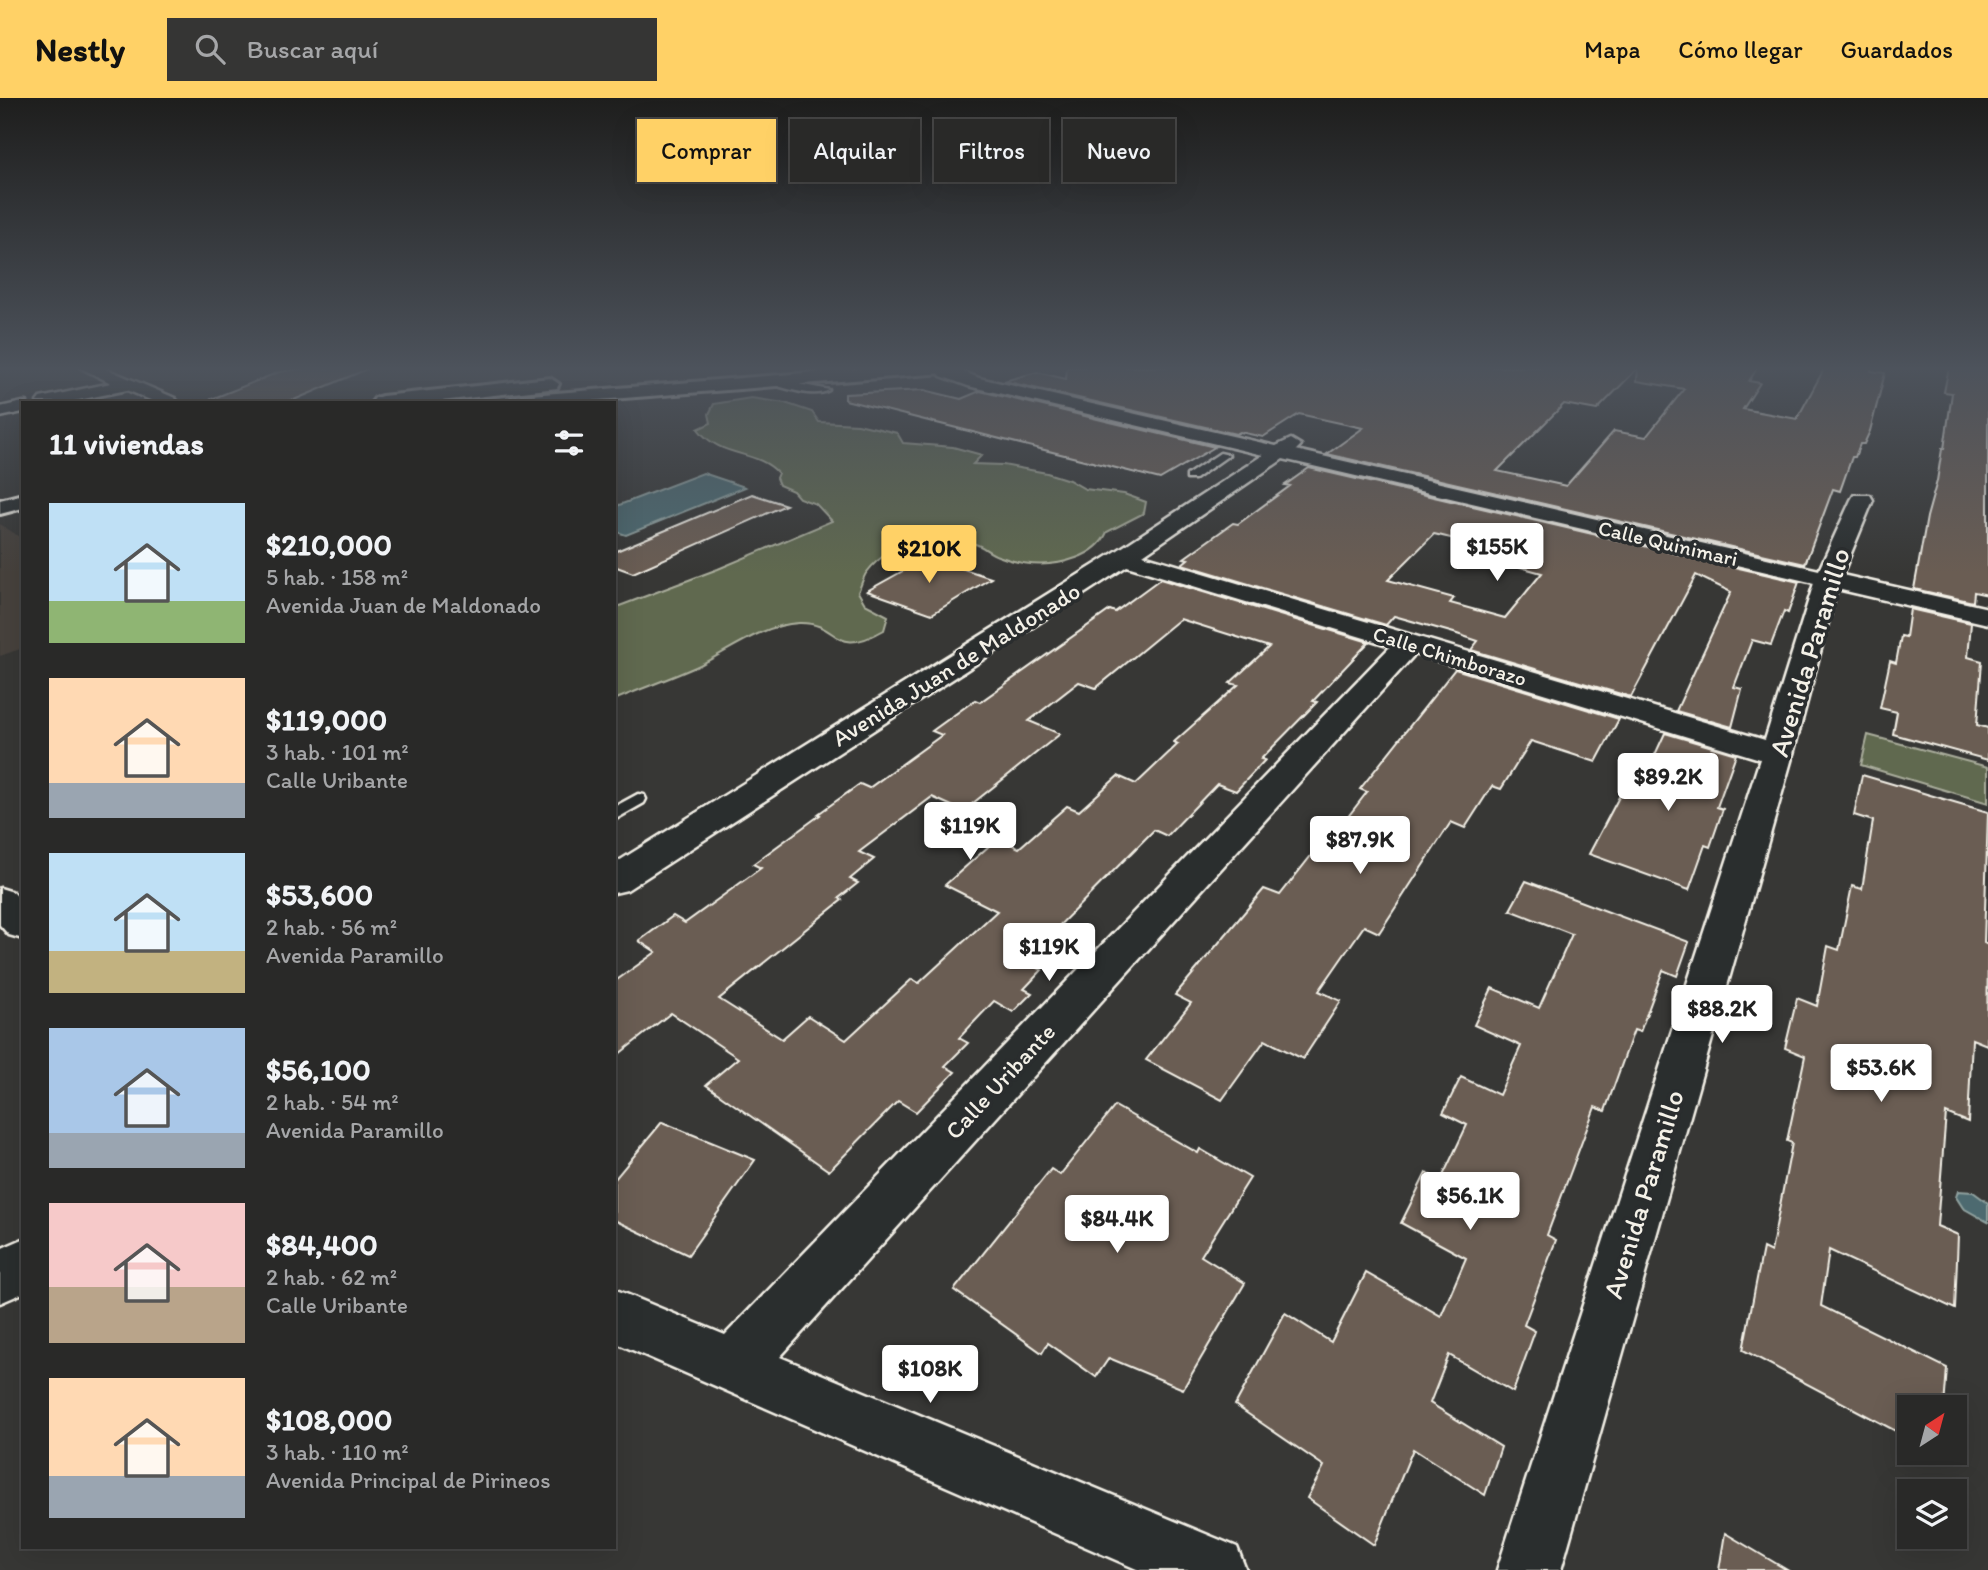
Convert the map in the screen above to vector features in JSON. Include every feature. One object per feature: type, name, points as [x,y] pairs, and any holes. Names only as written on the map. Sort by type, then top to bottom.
[{"type":"main road","points":[[0,508],[21,502]]},
{"type":"street","name":"Calle Quinimari","points":[[1229,436],[1827,580],[1988,616]]},
{"type":"street","name":"Avenida Juan de Maldonado","points":[[616,880],[1124,557],[1287,448]]},
{"type":"street","name":"Avenida Paramillo","points":[[1529,1570],[1777,754],[1827,580],[1862,499]]},
{"type":"street","name":"Calle Chimborazo","points":[[1124,557],[1777,754]]},
{"type":"street","name":"Calle Uribante","points":[[735,1365],[1409,644]]},
{"type":"street","points":[[0,901],[21,924]]},
{"type":"street","points":[[0,1278],[21,1264]]},
{"type":"street","points":[[616,1315],[1214,1570]]},
{"type":"lane","points":[[1191,477],[1224,455]]},
{"type":"lane","points":[[616,813],[638,799]]},
{"type":"shaded area","points":[[0,524],[21,538],[21,649],[0,656]]},
{"type":"green space","points":[[704,436],[899,436],[903,443],[953,447],[982,455],[973,464],[1003,465],[1047,473],[1085,489],[1124,494],[1146,502],[1144,513],[1107,532],[1102,541],[1090,551],[1056,563],[1017,562],[995,555],[978,545],[961,541],[931,540],[902,547],[877,561],[866,574],[858,592],[865,604],[888,616],[884,630],[867,638],[845,641],[813,624],[799,623],[772,628],[700,665],[616,699],[616,607],[718,569],[832,521],[816,504],[799,498],[793,491],[779,485],[776,478],[778,473],[769,465],[727,450]]},
{"type":"green space","points":[[1868,735],[1988,767],[1988,803],[1861,765]]},
{"type":"water","points":[[703,473],[745,487],[626,535],[616,532],[616,506]]},
{"type":"water","points":[[1958,1191],[1973,1192],[1988,1203],[1988,1222],[1963,1208],[1956,1197]]},
{"type":"building","points":[[987,436],[1168,436],[1215,447],[1160,479]]},
{"type":"building","points":[[1352,436],[1532,436],[1497,471],[1566,486],[1610,436],[1868,436],[1864,444],[1860,444],[1855,457],[1852,457],[1840,491],[1833,489],[1805,564],[1327,454]]},
{"type":"building","points":[[1946,436],[1988,436],[1988,595],[1974,592],[1973,602],[1914,589],[1927,517]]},
{"type":"building","points":[[1309,468],[1799,582],[1788,613],[1784,611],[1771,645],[1752,640],[1734,687],[1742,689],[1732,727],[1676,711],[1731,592],[1696,575],[1631,697],[1471,650],[1478,641],[1454,633],[1394,616],[1386,625],[1182,564],[1188,559],[1184,558],[1233,523],[1238,524],[1290,486],[1285,485]],"holes":[[[1434,534],[1518,554],[1509,564],[1542,573],[1505,618],[1450,603],[1454,598],[1388,580]]]},
{"type":"building","points":[[752,494],[786,505],[633,573],[616,567],[616,551]]},
{"type":"building","points":[[928,557],[991,578],[932,614],[867,591]]},
{"type":"building","points":[[1160,579],[1369,642],[1313,701],[1317,702],[1261,759],[1265,760],[1236,791],[1217,784],[1167,836],[1154,830],[1024,961],[1042,970],[1024,989],[1032,993],[1013,1012],[994,1001],[959,1038],[968,1043],[945,1066],[955,1072],[916,1112],[898,1101],[829,1171],[706,1085],[738,1058],[671,1013],[616,1056],[616,981],[656,952],[639,941],[673,916],[685,923],[761,868],[753,864],[820,815],[818,814],[860,784],[869,788],[942,735],[932,731],[975,700],[980,702],[1110,610],[1115,612]],"holes":[[[1180,619],[1269,647],[1230,683],[1238,685],[1174,742],[1178,744],[1136,784],[1118,776],[1079,811],[1067,806],[1019,848],[998,838],[945,885],[997,911],[919,983],[912,979],[846,1040],[808,1016],[782,1039],[719,999],[842,900],[839,898],[858,883],[850,879],[874,859],[859,852],[932,797],[963,811],[1060,734],[1029,721],[1079,682],[1096,688]]]},
{"type":"building","points":[[1910,609],[1971,623],[1968,657],[1982,661],[1977,725],[1988,728],[1988,760],[1893,734],[1897,712],[1880,708],[1890,661],[1896,663],[1901,636],[1906,637]]},
{"type":"building","points":[[1455,669],[1619,719],[1596,762],[1531,741],[1501,789],[1492,786],[1465,828],[1451,822],[1379,933],[1364,926],[1319,991],[1341,1001],[1303,1059],[1265,1040],[1222,1100],[1146,1060],[1191,1003],[1175,995],[1264,889],[1280,895],[1325,838],[1330,840],[1367,792],[1360,789]]},
{"type":"building","points":[[1665,733],[1736,754],[1717,807],[1723,809],[1710,847],[1705,845],[1689,890],[1589,854],[1629,778],[1642,783]]},
{"type":"building","points":[[1862,775],[1988,812],[1984,943],[1988,945],[1987,1045],[1972,1039],[1968,1122],[1946,1113],[1937,1226],[1958,1235],[1955,1309],[1829,1250],[1821,1306],[1947,1368],[1945,1395],[1897,1395],[1897,1432],[1743,1350],[1763,1248],[1771,1252],[1792,1143],[1787,1141],[1805,1056],[1785,1048],[1797,998],[1817,1006],[1828,946],[1839,950],[1852,886],[1862,889],[1873,821],[1854,815]]},
{"type":"building","points":[[1526,881],[1689,942],[1677,976],[1663,970],[1640,1032],[1634,1030],[1605,1111],[1595,1107],[1547,1235],[1556,1240],[1524,1325],[1535,1331],[1513,1392],[1449,1355],[1430,1403],[1501,1447],[1485,1495],[1413,1449],[1374,1545],[1307,1498],[1324,1466],[1235,1405],[1285,1313],[1331,1342],[1366,1273],[1441,1316],[1466,1258],[1401,1223],[1426,1173],[1441,1180],[1467,1125],[1443,1113],[1461,1077],[1499,1095],[1521,1046],[1474,1025],[1492,988],[1539,1008],[1572,934],[1510,910]]},
{"type":"building","points":[[1115,1106],[1198,1153],[1200,1149],[1250,1178],[1201,1256],[1245,1283],[1183,1389],[1109,1358],[1096,1377],[1048,1343],[1042,1353],[954,1290],[1051,1169],[1060,1175]]},
{"type":"building","points":[[662,1122],[755,1160],[688,1255],[616,1221],[616,1178]]},
{"type":"building","points":[[1725,1533],[1787,1570],[1719,1570]]}]
